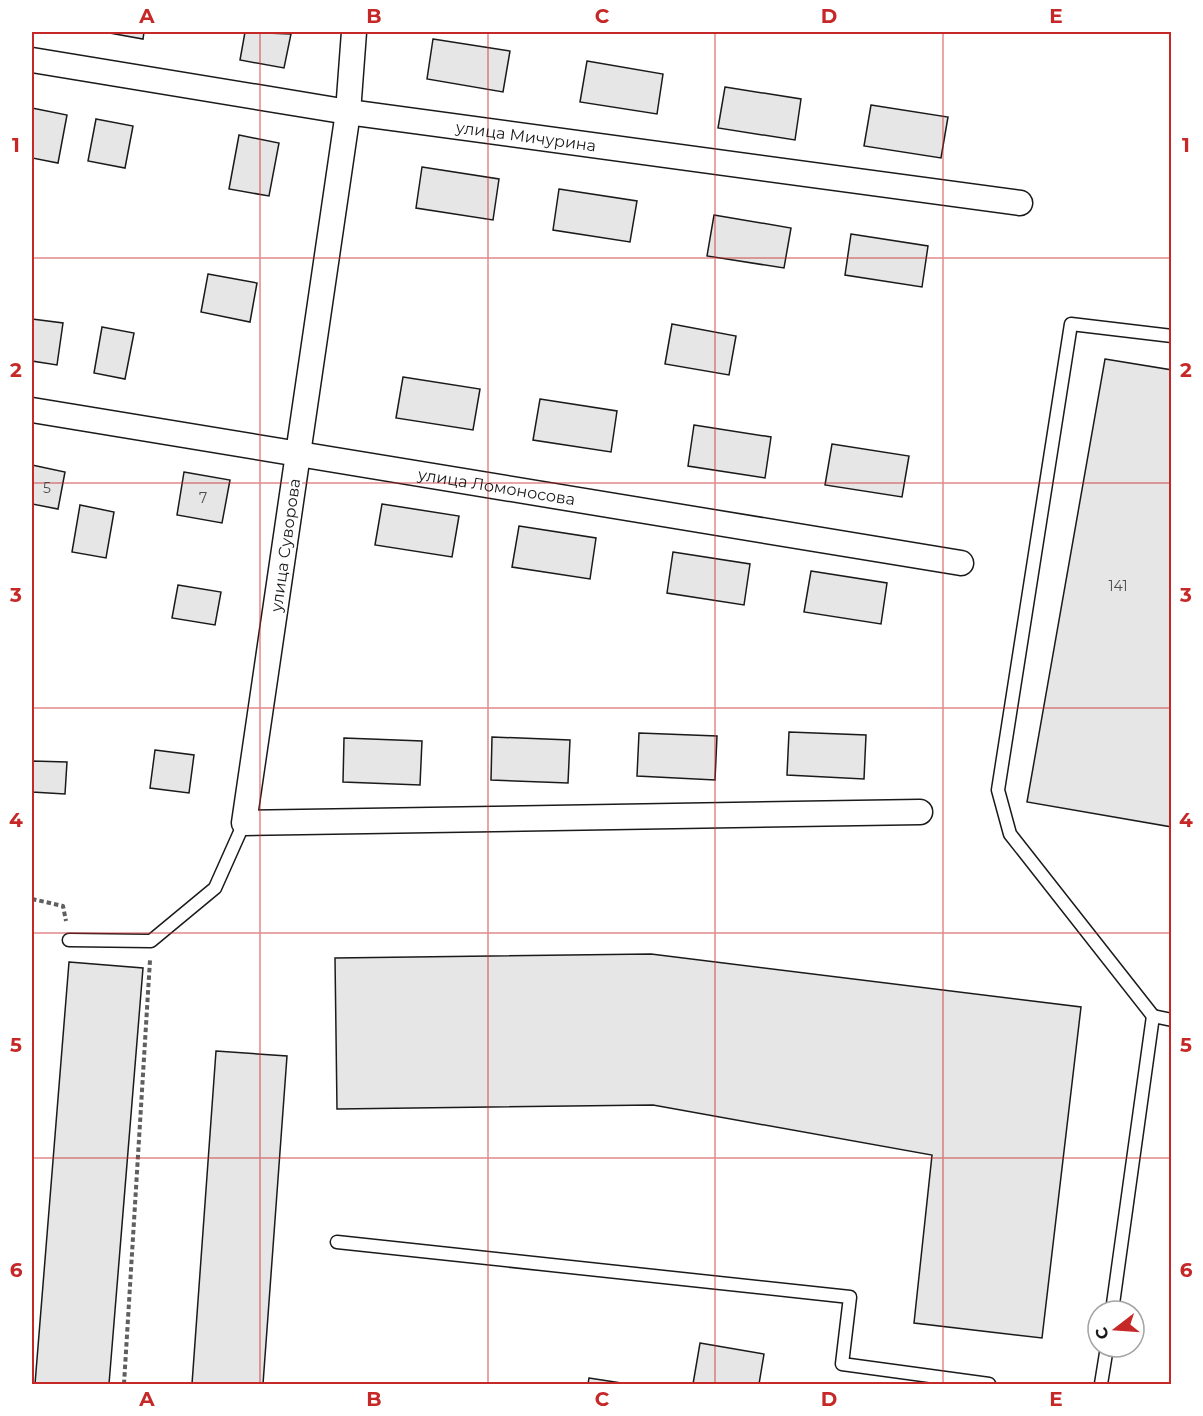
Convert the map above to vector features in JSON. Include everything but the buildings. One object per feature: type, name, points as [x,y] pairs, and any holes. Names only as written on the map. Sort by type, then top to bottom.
[{"type":"street","name":"улица Суворова","points":[[244,823],[348,112],[354,32]]},
{"type":"street","name":"улица Мичурина","points":[[32,60],[348,112],[1020,203]]},
{"type":"street","name":"улица Ломоносова","points":[[32,410],[962,564]]},
{"type":"street","points":[[244,823],[920,812]]},
{"type":"lane","points":[[1172,336],[1071,324],[998,790],[1010,834],[1153,1016],[1172,1020]]},
{"type":"lane","name":"улица Суворова","points":[[151,941],[215,888],[244,823]]},
{"type":"lane","points":[[69,940],[151,941]]},
{"type":"lane","points":[[1114,1299],[1153,1016]]},
{"type":"lane","points":[[337,1242],[850,1297],[842,1364],[989,1384]]},
{"type":"lane","points":[[1101,1384],[1105,1359]]},
{"type":"path","points":[[32,899],[63,906],[69,940]]},
{"type":"path","points":[[124,1384],[151,941]]}]
